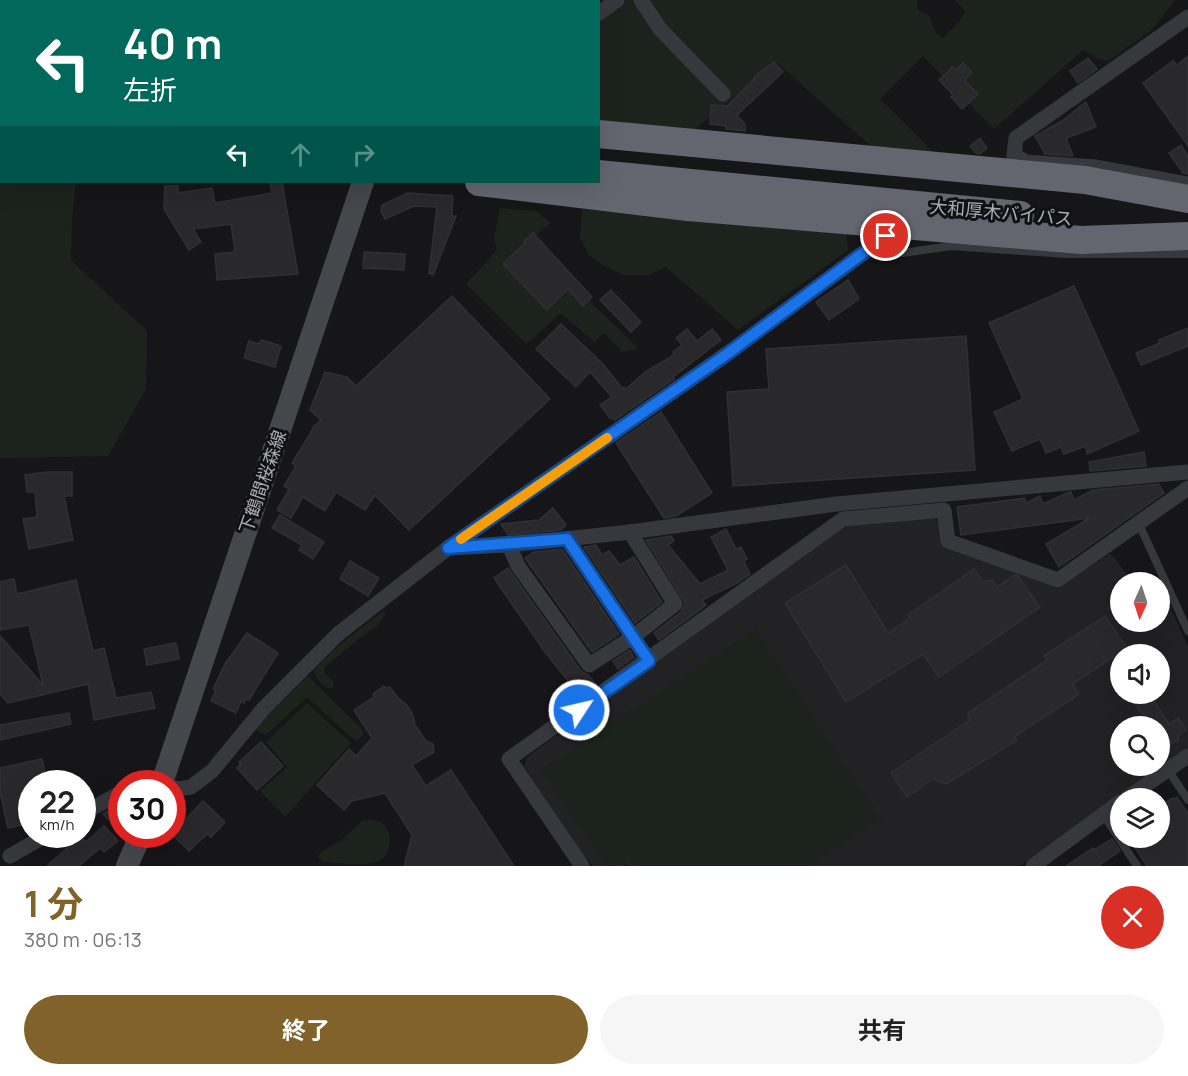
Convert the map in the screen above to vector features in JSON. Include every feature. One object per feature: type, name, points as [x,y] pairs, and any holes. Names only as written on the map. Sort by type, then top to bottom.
[{"type":"highway","points":[[600,134],[1085,180],[1188,201]]},
{"type":"highway","name":"大和厚木バイパス","points":[[600,150],[1188,229]]},
{"type":"highway","name":"大和厚木バイパス","points":[[600,174],[968,198],[1188,201]]},
{"type":"highway","points":[[487,183],[688,207],[883,234],[1081,240],[1188,236]]},
{"type":"street","points":[[600,13],[617,0]]},
{"type":"street","points":[[641,0],[660,29],[723,94]]},
{"type":"street","points":[[1188,17],[1016,138],[1014,155],[1026,162],[1095,167],[1188,184]]},
{"type":"street","name":"下鶴間桜森線","points":[[166,770],[363,183]]},
{"type":"street","points":[[186,788],[191,787],[212,771],[263,709],[338,634],[448,548],[727,354],[883,234]]},
{"type":"street","points":[[448,548],[509,545],[630,532],[836,504],[1188,472]]},
{"type":"street","points":[[582,866],[509,759],[649,661],[843,519],[944,510],[948,541],[1058,580],[1188,489]]},
{"type":"street","points":[[509,545],[518,566],[589,664],[633,637],[675,604],[630,532]]},
{"type":"street","points":[[567,539],[649,661]]},
{"type":"street","points":[[1170,769],[1188,756]]},
{"type":"street","points":[[1142,788],[1159,776]]},
{"type":"street","points":[[1033,866],[1110,809]]},
{"type":"street","points":[[10,856],[24,848]]},
{"type":"street","points":[[127,866],[135,848]]},
{"type":"lane","points":[[883,234],[888,250],[903,253],[951,246],[1066,254],[1188,254]]},
{"type":"lane","points":[[1139,524],[1188,631]]},
{"type":"lane","points":[[1170,773],[1188,800]]},
{"type":"lane","points":[[1103,814],[1137,866]]},
{"type":"shaded area","points":[[627,0],[917,0],[918,10],[929,16],[936,33],[943,38],[966,12],[955,0],[1175,0],[1153,29],[1108,61],[1083,50],[994,129],[923,56],[880,99],[932,151],[871,146],[776,62],[692,132],[600,122],[600,19]]},
{"type":"shaded area","points":[[0,183],[76,183],[71,260],[147,331],[146,389],[108,456],[0,458]]},
{"type":"shaded area","points":[[500,208],[536,211],[551,223],[537,234],[534,247],[638,348],[622,352],[604,333],[594,342],[561,313],[526,344],[466,284],[497,250],[494,240]]},
{"type":"shaded area","points":[[582,209],[846,234],[848,250],[738,330],[666,267],[649,275],[623,275],[589,255],[580,238]]},
{"type":"shaded area","points":[[933,518],[940,523],[941,546],[1060,588],[1109,554],[1112,555],[1125,572],[1110,572],[1110,632],[1170,632],[1170,606],[1188,647],[1188,752],[1170,764],[1170,716],[1110,716],[1110,776],[1153,776],[1135,788],[1110,788],[1110,805],[1020,866],[628,866],[627,864],[624,866],[593,866],[579,850],[524,767],[527,757],[847,524]]},
{"type":"shaded area","points":[[383,611],[386,614],[377,627],[367,632],[324,668],[325,674],[332,679],[334,684],[332,688],[327,688],[317,679],[313,670],[337,647]]},
{"type":"shaded area","points":[[756,628],[882,819],[811,866],[633,866],[628,858],[616,866],[605,866],[540,770]]},
{"type":"shaded area","points":[[308,676],[362,729],[363,736],[357,740],[352,738],[307,697],[266,735],[256,731],[258,724]]},
{"type":"shaded area","points":[[307,703],[351,743],[285,817],[260,791],[287,767],[266,742]]},
{"type":"shaded area","points":[[371,820],[385,826],[390,837],[386,855],[382,859],[377,862],[358,864],[320,860],[318,856],[320,853],[343,839],[362,821]]},
{"type":"building","points":[[1188,56],[1188,146],[1143,83],[1173,61],[1177,65]]},
{"type":"building","points":[[1088,58],[1097,69],[1078,83],[1070,71]]},
{"type":"building","points":[[774,62],[783,72],[737,115],[745,124],[745,131],[710,124],[711,105],[727,106],[754,77]]},
{"type":"building","points":[[963,63],[972,73],[964,80],[978,94],[962,109],[939,80],[953,67],[956,70]]},
{"type":"building","points":[[1086,102],[1096,127],[1066,138],[1073,156],[1045,154],[1035,136],[1062,121]]},
{"type":"building","points":[[980,138],[987,148],[980,154],[970,146]]},
{"type":"building","points":[[1181,145],[1188,156],[1188,174],[1183,173],[1169,153]]},
{"type":"building","points":[[270,183],[282,183],[298,274],[217,280],[215,254],[235,252],[231,224],[193,229],[201,242],[189,250],[164,209],[165,186],[178,186],[178,193],[212,188],[215,203],[272,193]]},
{"type":"building","points":[[408,193],[453,196],[452,216],[456,216],[433,275],[429,273],[437,207],[414,206],[385,219],[381,211],[382,205]]},
{"type":"building","points":[[533,233],[592,297],[583,306],[568,289],[547,310],[503,264]]},
{"type":"building","points":[[364,252],[405,254],[404,270],[363,268]]},
{"type":"building","points":[[848,280],[859,299],[829,320],[816,302]]},
{"type":"building","points":[[1074,286],[1139,431],[1087,454],[1086,446],[1064,454],[1061,447],[1046,453],[1040,439],[1012,451],[994,412],[1023,399],[989,323]]},
{"type":"building","points":[[611,290],[641,322],[631,332],[600,300]]},
{"type":"building","points":[[452,296],[550,399],[409,530],[375,495],[365,510],[336,492],[325,511],[303,497],[291,518],[277,510],[289,489],[284,486],[296,466],[292,463],[312,428],[321,420],[310,410],[325,372],[347,377],[356,386]]},
{"type":"building","points":[[561,324],[603,364],[622,388],[626,389],[645,372],[674,355],[673,352],[682,345],[676,338],[687,329],[697,341],[712,329],[721,340],[673,377],[674,379],[615,420],[610,418],[600,405],[612,397],[590,372],[576,387],[536,349]]},
{"type":"building","points":[[1188,328],[1188,346],[1141,365],[1136,353]]},
{"type":"building","points":[[966,336],[975,470],[733,486],[727,392],[769,389],[766,349]]},
{"type":"building","points":[[262,340],[281,346],[275,367],[244,358],[249,341],[258,344]]},
{"type":"building","points":[[661,412],[712,493],[676,516],[664,518],[616,443]]},
{"type":"building","points":[[1144,452],[1146,466],[1090,471],[1089,462]]},
{"type":"building","points":[[72,472],[72,496],[64,496],[73,540],[29,549],[23,519],[37,517],[35,492],[27,492],[25,475]]},
{"type":"building","points":[[1159,484],[1164,493],[1059,567],[1046,544],[1090,518],[961,535],[957,507],[1025,498],[1026,503],[1040,496],[1043,504],[1071,492],[1074,500],[1093,490]]},
{"type":"building","points":[[553,508],[566,525],[561,530],[508,535],[501,524],[539,520]]},
{"type":"building","points":[[280,515],[324,542],[313,559],[299,550],[302,545],[272,528]]},
{"type":"building","points":[[726,529],[736,549],[741,547],[747,559],[744,561],[750,574],[702,600],[706,605],[659,640],[654,633],[681,612],[685,603],[646,540],[671,536],[674,541],[668,545],[700,584],[728,570],[711,537]]},
{"type":"building","points":[[596,545],[602,555],[609,551],[620,565],[634,557],[662,602],[635,623],[584,547]]},
{"type":"building","points":[[562,549],[619,634],[592,652],[525,558],[534,552]]},
{"type":"building","points":[[350,561],[379,578],[368,596],[340,579]]},
{"type":"building","points":[[846,565],[888,633],[910,618],[908,615],[974,569],[983,582],[992,580],[997,587],[1015,575],[1018,576],[1040,607],[939,677],[923,654],[846,702],[785,603]]},
{"type":"building","points":[[508,568],[581,671],[596,684],[580,696],[545,652],[494,578]]},
{"type":"building","points":[[14,579],[17,594],[76,580],[93,651],[104,648],[116,698],[151,692],[155,708],[94,720],[88,684],[8,703],[0,694],[0,636],[43,685],[29,625],[0,630],[0,582]]},
{"type":"building","points":[[1105,616],[1110,623],[1110,632],[1116,632],[1124,644],[1110,644],[1110,659],[1072,684],[1079,694],[1015,736],[1016,741],[946,784],[933,779],[907,797],[891,773],[970,720],[968,713],[1047,660],[1044,656]]},
{"type":"building","points":[[247,633],[278,653],[249,700],[246,699],[244,703],[241,701],[236,713],[211,701],[216,690],[213,689],[225,664]]},
{"type":"building","points":[[176,643],[179,659],[147,665],[144,649]]},
{"type":"building","points":[[630,650],[634,657],[618,669],[613,661]]},
{"type":"building","points":[[384,686],[385,688],[390,687],[406,704],[413,715],[415,725],[426,741],[433,744],[434,752],[412,765],[426,786],[451,770],[514,866],[404,866],[412,835],[385,793],[352,801],[344,810],[317,785],[349,749],[356,756],[372,738],[354,710],[374,697],[373,694]]},
{"type":"building","points":[[1135,704],[1156,704],[1164,716],[1143,716]]},
{"type":"building","points":[[69,713],[71,724],[0,740],[0,725]]},
{"type":"building","points":[[1178,718],[1186,730],[1177,736],[1179,739],[1170,745],[1170,723]]},
{"type":"building","points":[[261,742],[283,766],[257,790],[237,768],[241,764],[239,762]]},
{"type":"building","points":[[42,759],[44,770],[18,770],[18,826],[8,828],[0,792],[0,768]]},
{"type":"building","points":[[1177,797],[1188,813],[1188,866],[1147,866],[1135,848],[1170,848],[1170,800]]},
{"type":"building","points":[[203,801],[225,822],[211,837],[207,834],[189,851],[186,848],[186,819]]},
{"type":"building","points":[[104,826],[108,830],[109,848],[104,852],[100,848],[79,866],[47,866],[67,848],[96,848],[96,833]]},
{"type":"building","points":[[1110,840],[1110,848],[1118,848],[1120,851],[1098,866],[1066,866],[1093,848],[1094,850]]},
{"type":"slow traffic","points":[[461,539],[607,438]]},
{"type":"route","points":[[579,710],[649,661],[567,539],[448,548],[727,354],[886,236]]}]
